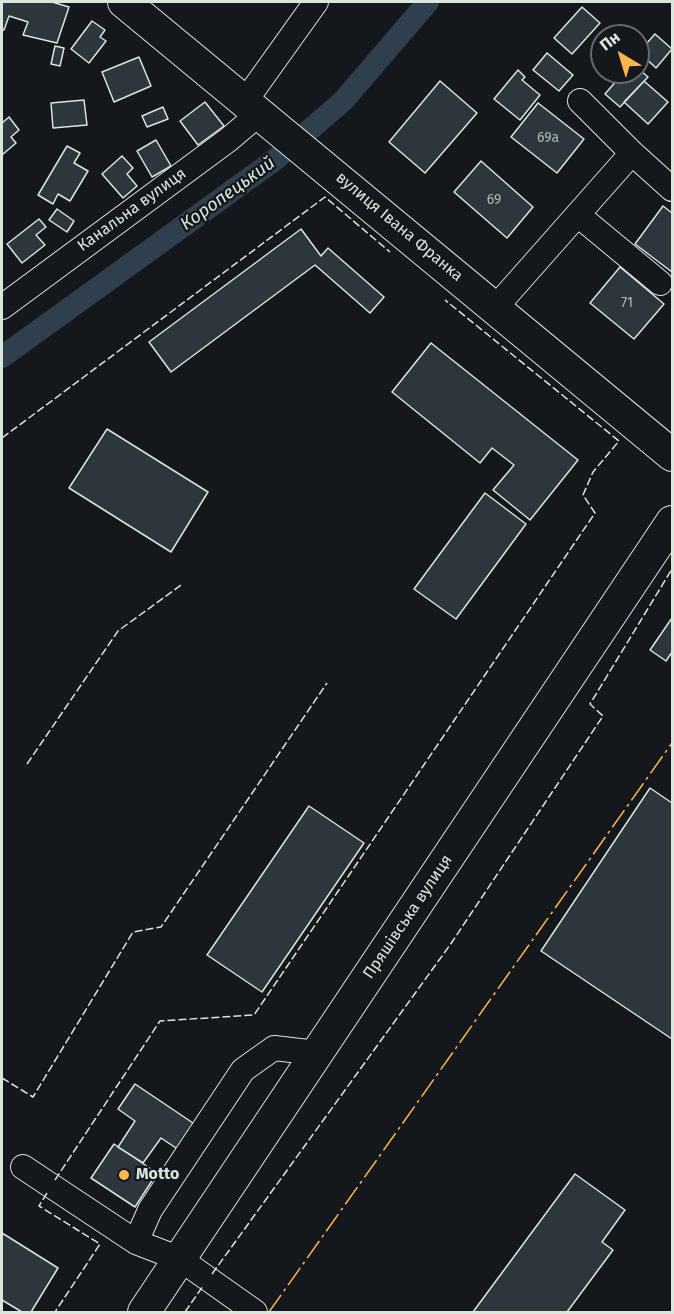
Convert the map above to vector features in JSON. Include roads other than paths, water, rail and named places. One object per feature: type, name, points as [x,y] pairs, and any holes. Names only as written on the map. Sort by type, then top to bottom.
[{"type":"main road","name":"вулиця Івана Франка","points":[[124,2],[316,157],[672,455]]},
{"type":"main road","name":"Пряшівська вулиця","points":[[144,1312],[672,522]]},
{"type":"street","name":"Канальна вулиця","points":[[2,307],[219,147],[261,112],[316,2]]},
{"type":"street","points":[[580,101],[672,189]]},
{"type":"street","points":[[495,308],[632,153]]},
{"type":"street","points":[[578,216],[660,283]]},
{"type":"street","points":[[136,1242],[150,1210],[243,1070],[274,1048],[317,1053]]},
{"type":"street","points":[[23,1167],[136,1242],[180,1259],[255,1312]]},
{"type":"waterway","name":"Коропецький","points":[[2,357],[276,159],[343,101],[428,2]]},
{"type":"place","name":"Motto","points":[[124,1175]]}]
